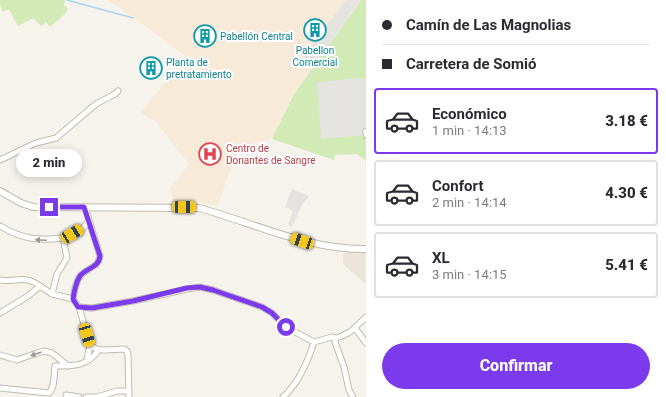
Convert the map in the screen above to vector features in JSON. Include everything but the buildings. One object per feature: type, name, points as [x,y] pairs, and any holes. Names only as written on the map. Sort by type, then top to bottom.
[{"type":"street","points":[[0,160],[36,144],[56,138],[96,104],[118,91]]},
{"type":"street","points":[[365,131],[366,136]]},
{"type":"street","points":[[0,191],[21,203],[33,207],[199,208],[325,247],[366,249]]},
{"type":"street","points":[[73,299],[78,279],[100,261],[100,256],[84,207]]},
{"type":"street","points":[[0,226],[20,236],[35,240],[48,240],[63,238],[82,228],[89,221]]},
{"type":"street","points":[[52,294],[57,274],[67,258],[63,238]]},
{"type":"street","points":[[0,280],[24,279],[34,282],[52,294],[73,299],[78,307],[90,345],[87,360]]},
{"type":"street","points":[[0,313],[28,296],[40,286]]},
{"type":"street","points":[[78,307],[92,308],[133,301],[187,288],[200,287],[262,307],[272,313],[286,327],[314,342],[332,337],[336,338],[350,332],[366,317]]},
{"type":"street","points":[[355,328],[366,342]]},
{"type":"street","points":[[336,338],[335,342],[344,367],[349,390],[353,397]]},
{"type":"street","points":[[283,397],[289,392],[296,381],[314,342]]},
{"type":"street","points":[[90,345],[98,351]]},
{"type":"street","points":[[55,366],[78,366],[92,358],[98,351],[106,349],[124,349],[127,351],[129,394],[117,391],[97,397],[86,397]]},
{"type":"street","points":[[0,355],[17,360],[44,351],[52,353],[68,366]]},
{"type":"street","points":[[0,388],[48,393],[52,386],[56,357]]},
{"type":"street","points":[[66,395],[79,397]]},
{"type":"shaded area","points":[[108,0],[360,0],[294,93],[272,139],[239,147],[217,206],[200,202],[174,202],[170,189],[189,164],[156,122],[141,113],[149,101],[181,66],[185,56]]},
{"type":"shaded area","points":[[346,0],[360,0],[313,67],[301,59]]},
{"type":"shaded area","points":[[362,78],[366,79],[366,135],[321,139],[317,82]]},
{"type":"shaded area","points":[[292,189],[309,196],[302,205],[292,227],[288,225],[293,210],[285,207]]},
{"type":"shaded area","points":[[346,252],[366,253],[366,284],[343,263],[343,255]]},
{"type":"green space","points":[[0,0],[65,0],[64,5],[68,9],[65,14],[50,27],[46,22],[41,26],[33,18],[18,26],[9,9],[3,12],[0,5]]},
{"type":"green space","points":[[361,0],[366,0],[366,161],[357,154],[335,155],[334,160],[272,139],[294,94]]},
{"type":"waterway","points":[[67,0],[133,18]]},
{"type":"place","name":"Pabellon Comercial","points":[[315,30]]},
{"type":"place","name":"Pabellón Central","points":[[205,36]]},
{"type":"place","name":"Planta de pretratamiento","points":[[151,68]]},
{"type":"place","name":"Centro de Donantes de Sangre","points":[[210,154]]},
{"type":"route","points":[[49,207],[84,207],[100,256],[100,261],[98,264],[81,275],[78,279],[73,299],[78,307],[92,308],[133,301],[187,288],[200,287],[262,307],[272,313],[286,327]]}]
